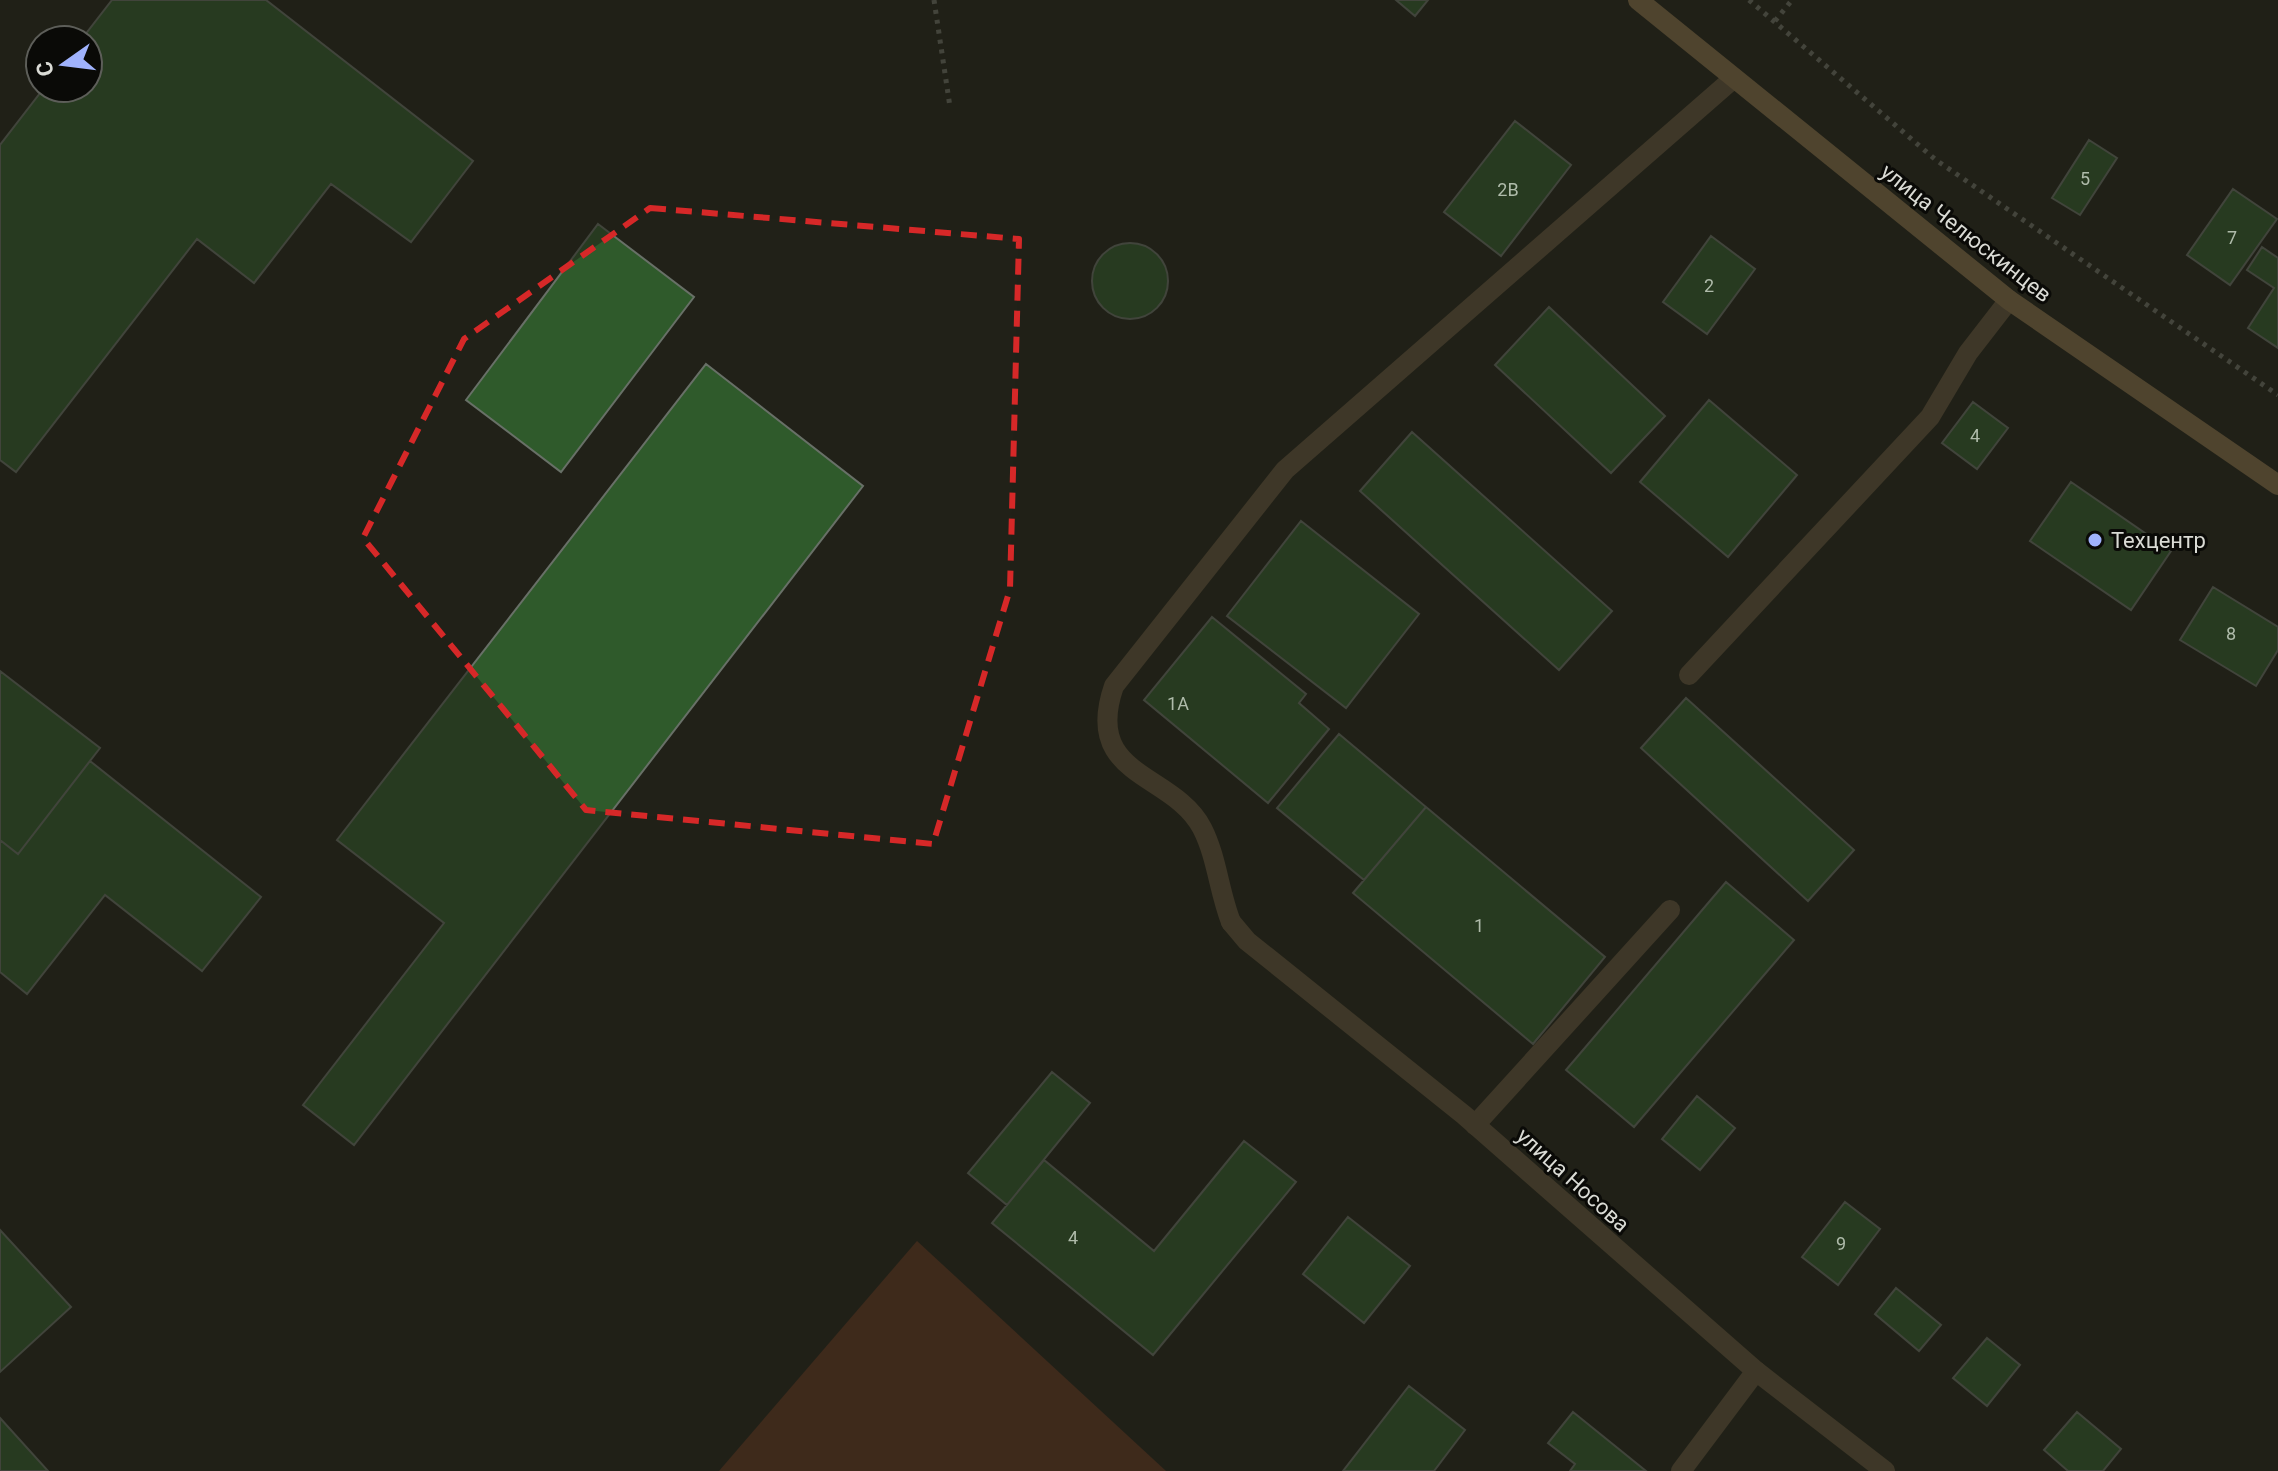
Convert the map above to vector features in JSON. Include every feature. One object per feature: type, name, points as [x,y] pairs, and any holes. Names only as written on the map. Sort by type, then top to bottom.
[{"type":"main road","name":"улица Челюскинцев","points":[[1638,0],[2009,300],[2278,485]]},
{"type":"street","name":"улица Носова","points":[[1734,78],[1285,470],[1114,686],[1107,713],[1117,753],[1125,765],[1189,809],[1202,827],[1223,902],[1231,922],[1247,941],[1475,1125],[1756,1371],[1885,1471]]},
{"type":"street","points":[[1689,675],[1930,417],[1968,353],[2009,300]]},
{"type":"street","points":[[1475,1125],[1670,910]]},
{"type":"street","points":[[1681,1471],[1756,1371]]},
{"type":"path","points":[[934,0],[950,107]]},
{"type":"path","points":[[1749,0],[1936,160],[2278,395]]},
{"type":"path","points":[[1775,21],[1792,0]]},
{"type":"highlighted area","points":[[650,208],[1019,239],[1010,589],[933,844],[586,810],[363,538],[464,339]]},
{"type":"shaded area","points":[[917,1241],[1166,1471],[719,1471]]},
{"type":"building","points":[[112,0],[266,0],[473,161],[411,242],[331,184],[254,283],[197,239],[16,472],[0,460],[0,145],[32,104],[104,104],[104,24],[93,24]]},
{"type":"building","points":[[1396,0],[1428,0],[1415,16]]},
{"type":"building","points":[[1515,121],[1571,165],[1501,256],[1444,212]]},
{"type":"building","points":[[2089,140],[2117,158],[2080,215],[2052,198]]},
{"type":"building","points":[[2233,189],[2277,219],[2230,285],[2187,255]]},
{"type":"building","points":[[598,224],[694,297],[561,472],[466,400]]},
{"type":"building","points":[[1711,236],[1755,269],[1707,334],[1663,302]]},
{"type":"building","points":[[1130,243],[1144,246],[1157,254],[1165,267],[1168,281],[1165,295],[1157,308],[1144,316],[1130,319],[1116,316],[1103,308],[1095,295],[1092,281],[1095,267],[1103,254],[1116,246]]},
{"type":"building","points":[[2262,247],[2278,258],[2278,348],[2248,328],[2274,288],[2247,270]]},
{"type":"building","points":[[1549,307],[1665,416],[1611,473],[1495,365]]},
{"type":"building","points":[[706,364],[863,486],[354,1145],[303,1105],[444,923],[337,840]]},
{"type":"building","points":[[1709,400],[1797,475],[1728,557],[1640,482]]},
{"type":"building","points":[[1973,402],[2008,428],[1977,469],[1942,443]]},
{"type":"building","points":[[1412,432],[1612,611],[1559,670],[1360,491]]},
{"type":"building","points":[[2071,482],[2171,551],[2131,610],[2030,541]]},
{"type":"building","points":[[1301,521],[1419,614],[1346,708],[1227,616]]},
{"type":"building","points":[[2213,587],[2278,627],[2278,650],[2256,686],[2180,640]]},
{"type":"building","points":[[1212,617],[1306,694],[1299,703],[1329,729],[1268,803],[1144,700]]},
{"type":"building","points":[[0,671],[100,748],[18,854],[0,840]]},
{"type":"building","points":[[1686,698],[1854,850],[1808,901],[1641,748]]},
{"type":"building","points":[[1339,734],[1426,807],[1364,880],[1277,808]]},
{"type":"building","points":[[90,761],[261,897],[202,971],[105,895],[27,994],[0,972],[0,840],[18,854]]},
{"type":"building","points":[[1426,807],[1605,957],[1533,1044],[1353,893]]},
{"type":"building","points":[[1726,882],[1794,940],[1634,1127],[1566,1070]]},
{"type":"building","points":[[1052,1072],[1090,1103],[1007,1205],[968,1173]]},
{"type":"building","points":[[1697,1096],[1735,1128],[1700,1170],[1662,1139]]},
{"type":"building","points":[[1244,1141],[1296,1182],[1153,1355],[992,1223],[1044,1160],[1154,1251]]},
{"type":"building","points":[[1845,1202],[1880,1229],[1838,1285],[1802,1257]]},
{"type":"building","points":[[1348,1217],[1410,1266],[1364,1323],[1303,1274]]},
{"type":"building","points":[[0,1230],[71,1307],[0,1372]]},
{"type":"building","points":[[1896,1288],[1941,1325],[1919,1351],[1875,1314]]},
{"type":"building","points":[[1987,1338],[2020,1365],[1987,1406],[1953,1378]]},
{"type":"building","points":[[1409,1386],[1465,1430],[1434,1471],[1343,1471]]},
{"type":"building","points":[[1573,1412],[1646,1471],[1570,1471],[1575,1464],[1548,1443]]},
{"type":"building","points":[[2077,1412],[2121,1449],[2103,1471],[2068,1471],[2044,1450]]},
{"type":"building","points":[[0,1418],[48,1471],[0,1471]]},
{"type":"place","name":"Техцентр","points":[[2095,540]]}]
